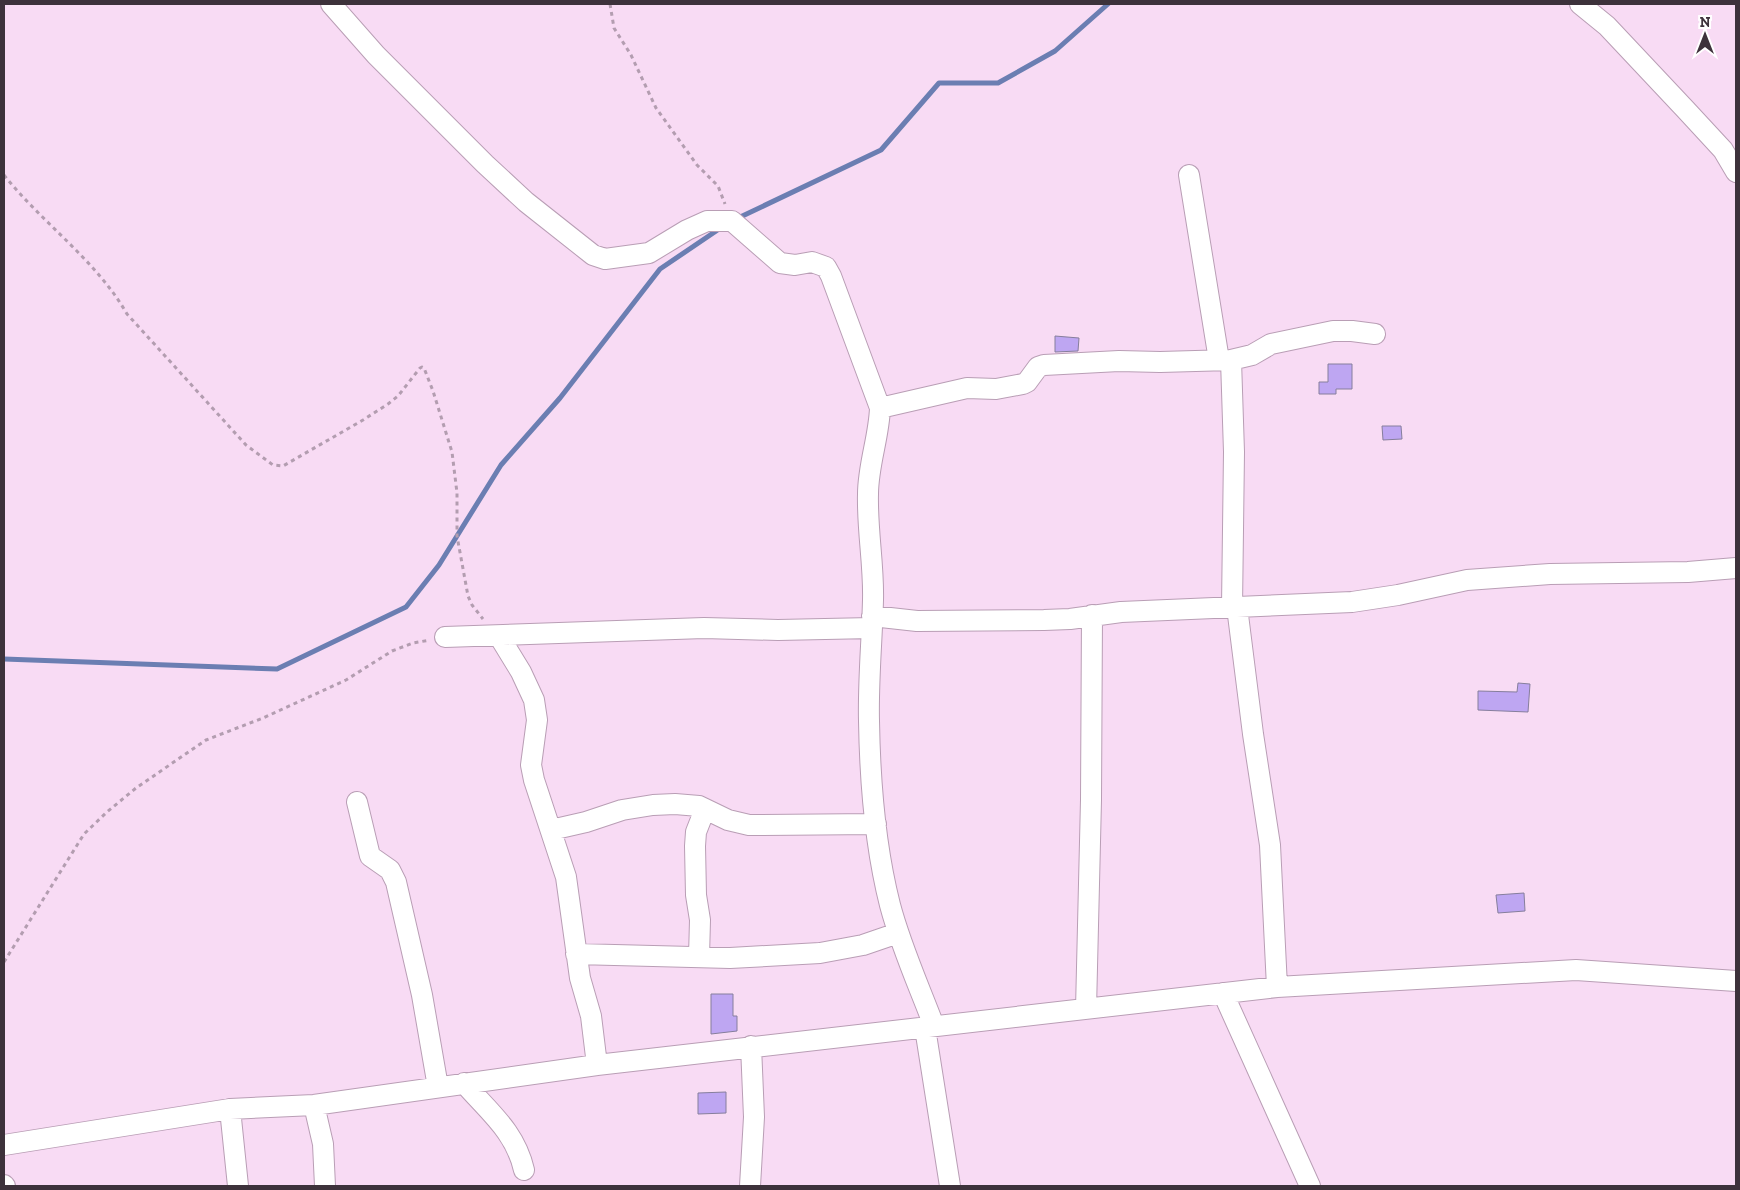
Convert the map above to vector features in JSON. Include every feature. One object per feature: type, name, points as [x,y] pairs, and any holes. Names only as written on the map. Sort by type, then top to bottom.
[{"type":"street","points":[[331,4],[376,55],[485,164],[533,208],[593,256],[605,259],[649,253],[687,230],[707,221],[732,221],[780,263],[795,265],[812,262],[826,267],[831,276],[880,408],[880,421],[870,465],[868,494],[873,599],[869,720],[871,782],[876,824],[890,904],[929,1027],[950,1186]]},
{"type":"street","points":[[1580,4],[1607,26],[1686,110],[1723,150],[1736,172]]},
{"type":"street","points":[[1189,175],[1225,360],[1234,452],[1235,607],[1270,846],[1277,987]]},
{"type":"street","points":[[880,408],[967,388],[996,389],[1023,384],[1027,382],[1038,367],[1044,365],[1119,361],[1225,360],[1252,355],[1271,344],[1333,331],[1375,334]]},
{"type":"street","points":[[445,637],[704,628],[778,630],[872,622],[1044,620],[1121,612],[1352,602],[1398,595],[1467,580],[1550,574],[1688,572],[1736,568]]},
{"type":"street","points":[[1086,1008],[1091,800],[1092,615]]},
{"type":"street","points":[[499,636],[521,672],[534,700],[537,720],[531,765],[534,780],[566,877],[576,954],[580,978],[591,1016],[597,1065]]},
{"type":"street","points":[[357,802],[370,856],[390,870],[396,882],[422,995],[438,1087]]},
{"type":"street","points":[[551,830],[586,822],[622,810],[675,804],[699,806],[728,820],[748,825],[876,824]]},
{"type":"street","points":[[699,957],[700,920],[696,895],[695,846],[696,832],[705,809]]},
{"type":"street","points":[[576,954],[730,958],[820,953],[863,945],[898,933]]},
{"type":"street","points":[[4,1145],[230,1109],[314,1105],[597,1065],[751,1046],[1277,987],[1576,970],[1736,981]]},
{"type":"street","points":[[1223,993],[1310,1186]]},
{"type":"street","points":[[750,1186],[754,1117],[751,1046]]},
{"type":"street","points":[[464,1083],[509,1134],[520,1154],[524,1170]]},
{"type":"street","points":[[314,1105],[323,1144],[325,1186]]},
{"type":"street","points":[[230,1109],[238,1186]]},
{"type":"path","points":[[610,4],[610,16],[614,28],[631,55],[656,108],[697,165],[718,186],[732,221]]},
{"type":"path","points":[[4,175],[20,195],[75,250],[117,296],[127,314],[228,426],[246,445],[273,465],[283,466],[371,415],[398,396],[420,368],[424,368],[434,391],[452,452],[457,493],[457,536],[468,596],[478,613],[499,636]]},
{"type":"path","points":[[4,962],[84,834],[107,812],[159,772],[206,740],[263,718],[346,680],[392,651],[412,642],[445,637]]},
{"type":"building","points":[[1055,336],[1079,338],[1078,351],[1055,352]]},
{"type":"building","points":[[1328,364],[1352,364],[1352,389],[1336,389],[1336,394],[1319,394],[1319,382],[1328,382]]},
{"type":"building","points":[[1382,426],[1401,426],[1402,439],[1383,440]]},
{"type":"building","points":[[1518,683],[1530,684],[1528,712],[1478,710],[1478,691],[1517,692]]},
{"type":"building","points":[[1524,893],[1525,911],[1498,913],[1496,895]]},
{"type":"building","points":[[711,994],[733,994],[733,1016],[737,1016],[737,1031],[711,1034]]},
{"type":"building","points":[[726,1092],[726,1113],[698,1114],[698,1093]]},
{"type":"waterway","points":[[736,219],[881,150],[939,83],[998,83],[1055,51],[1108,4]]},
{"type":"waterway","points":[[4,659],[277,669],[406,607],[439,565],[501,465],[560,398],[660,269],[722,227]]}]
